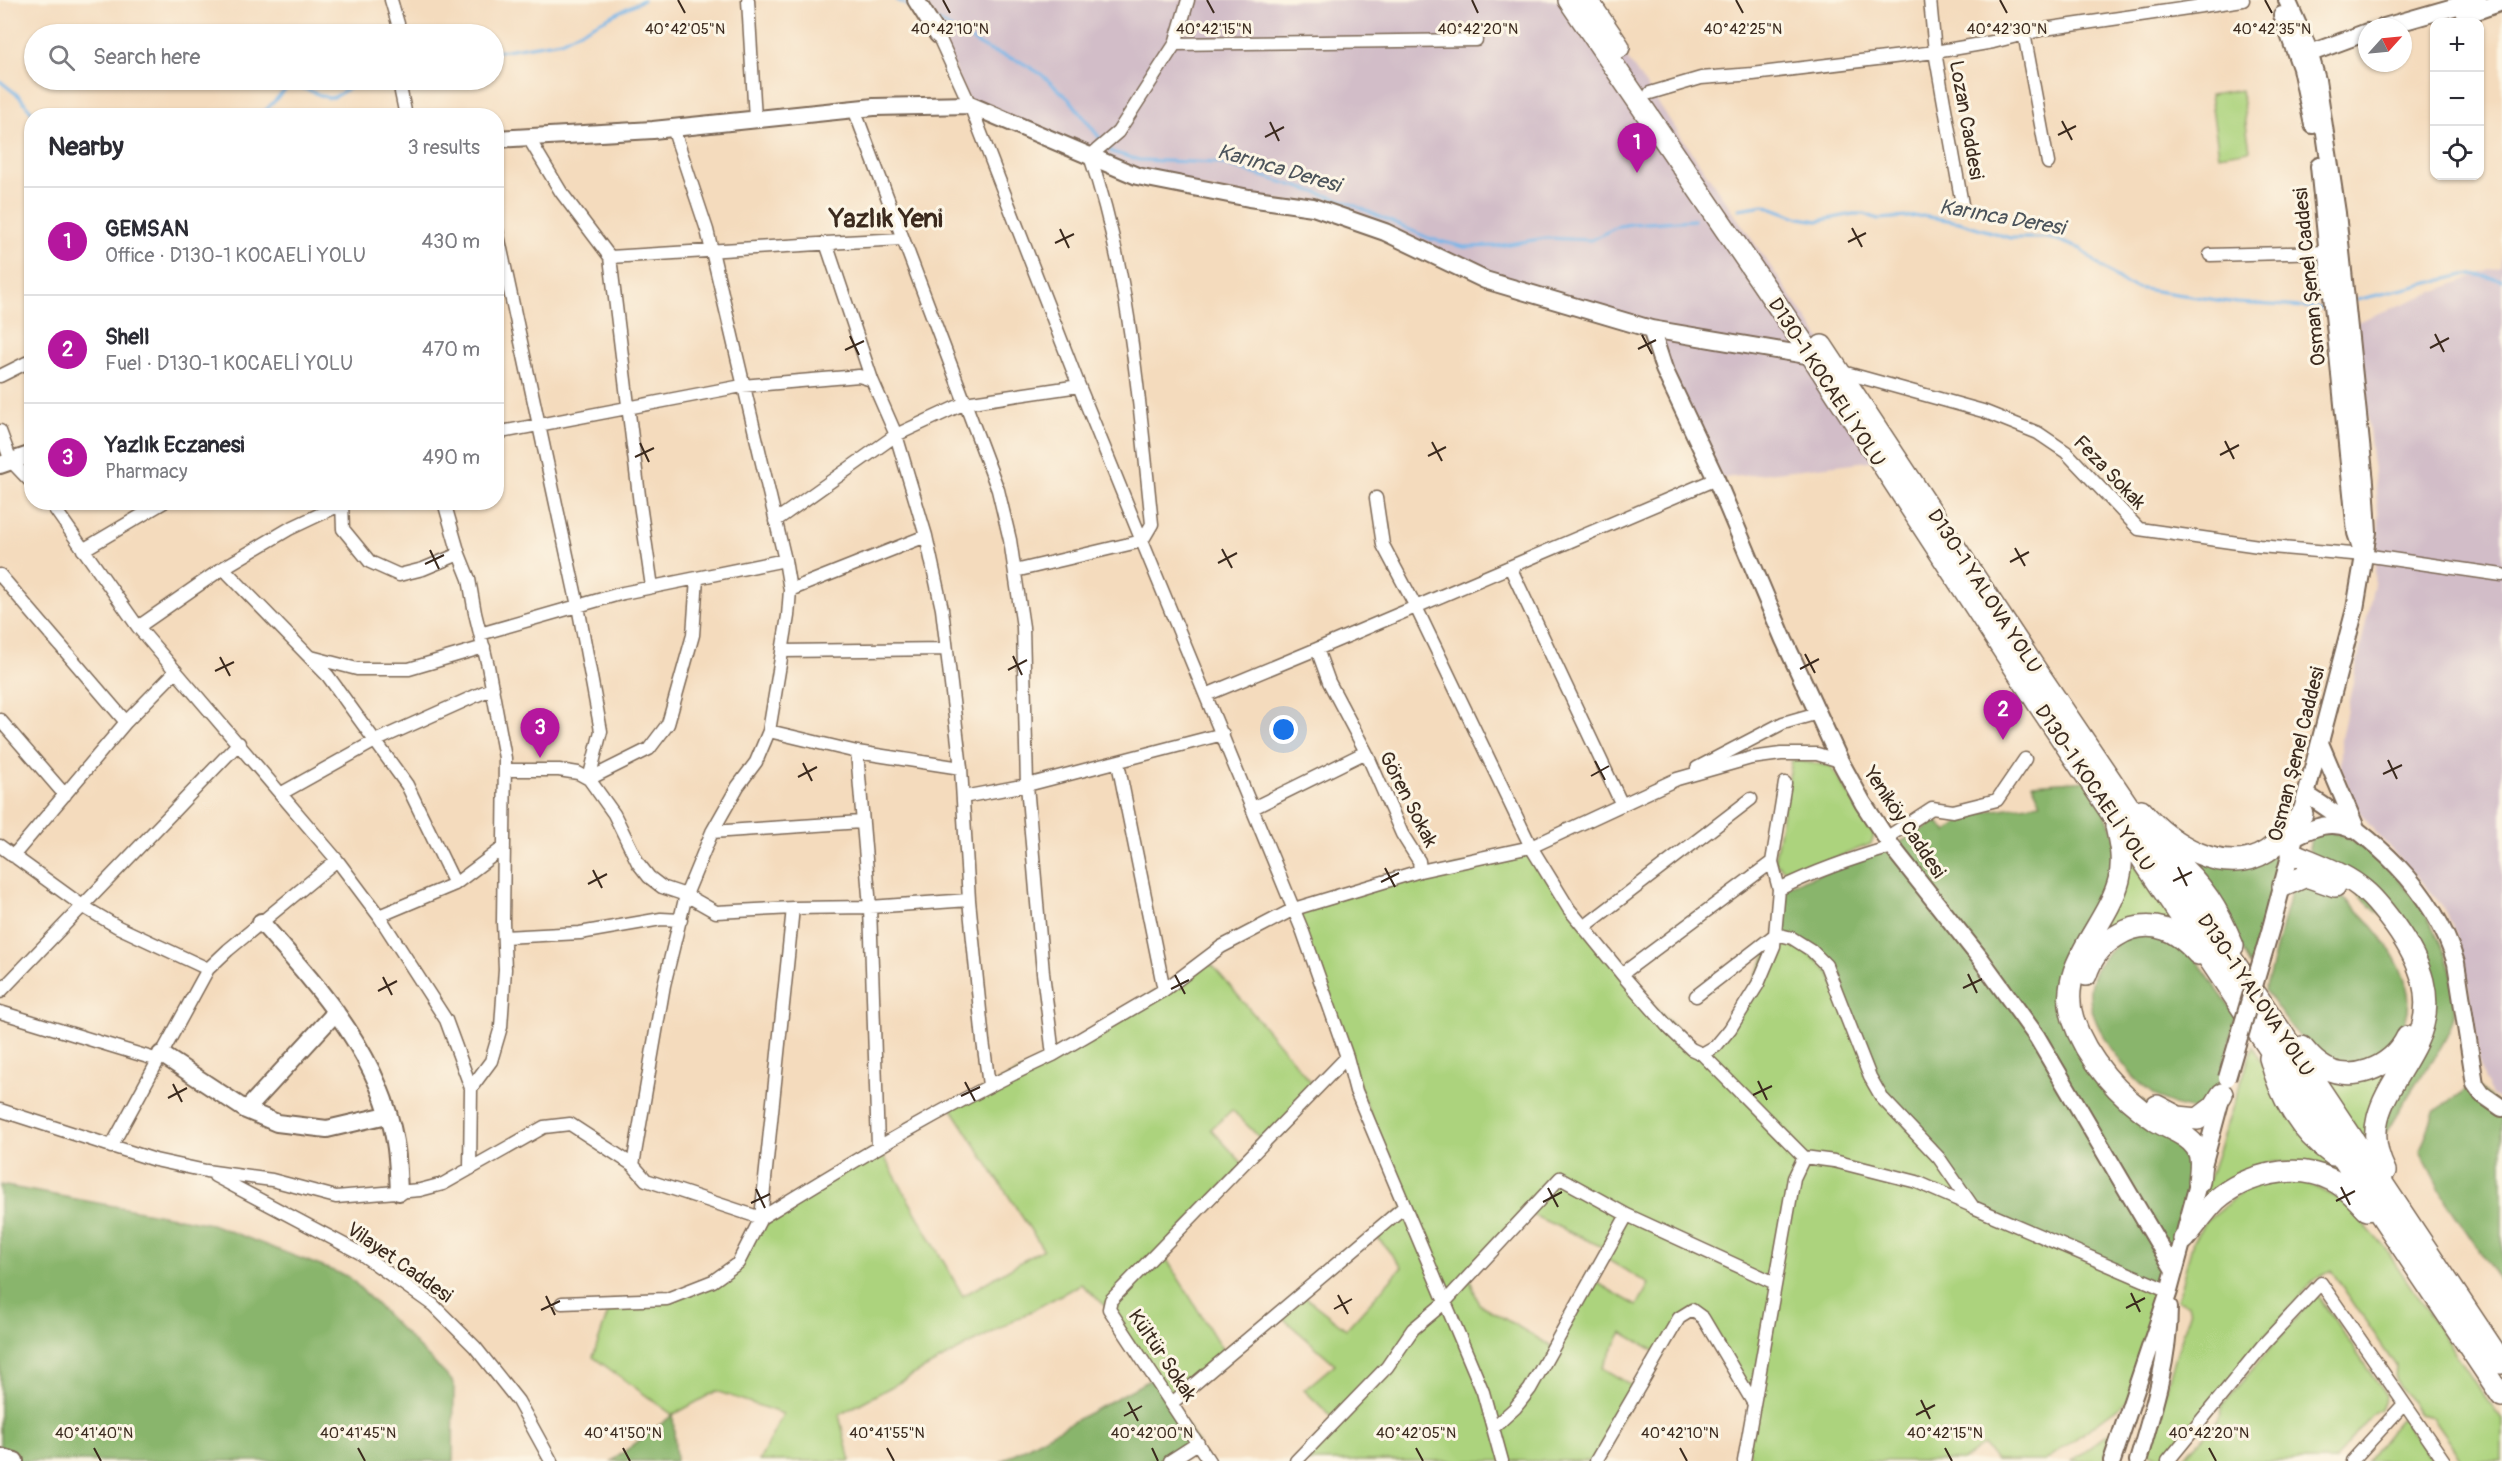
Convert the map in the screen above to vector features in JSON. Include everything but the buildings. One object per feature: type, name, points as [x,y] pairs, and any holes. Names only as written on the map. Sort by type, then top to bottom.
[{"type":"highway","name":"D130-1 KOCAELİ YOLU","points":[[1569,0],[1812,356],[2114,817],[2234,979],[2265,1040],[2502,1396]]},
{"type":"highway","name":"D130-1 YALOVA YOLU","points":[[1587,0],[1839,371],[2148,836],[2188,870],[2213,903],[2234,950],[2234,979],[2268,1012],[2502,1363]]},
{"type":"highway","points":[[2076,729],[2144,814],[2178,843],[2208,857],[2239,860],[2265,852],[2277,843],[2304,805]]},
{"type":"highway","points":[[2114,817],[2121,848],[2119,881],[2073,974],[2070,994],[2073,1017],[2081,1038],[2116,1087],[2135,1107],[2191,1141],[2201,1156],[2199,1182]]},
{"type":"highway","points":[[2294,844],[2365,891],[2395,927],[2419,966],[2426,993],[2426,1015],[2418,1040],[2385,1097],[2376,1122],[2375,1140],[2378,1158],[2403,1203],[2502,1357]]},
{"type":"highway","points":[[2268,1012],[2319,1065],[2333,1071],[2350,1073],[2381,1066],[2396,1054],[2406,1040],[2415,1011],[2413,989],[2407,971],[2396,951],[2369,914],[2337,888],[2313,877],[2299,878],[2283,886]]},
{"type":"highway","points":[[2225,1086],[2206,1115],[2198,1119],[2188,1119],[2162,1109],[2141,1093],[2097,1039],[2088,1020],[2083,1001],[2084,986],[2087,972],[2095,957],[2106,944],[2117,935],[2131,929],[2148,926],[2162,928],[2182,938],[2234,979]]},
{"type":"highway","points":[[2184,1239],[2216,1200],[2239,1185],[2258,1177],[2286,1172],[2311,1173],[2333,1180],[2351,1193],[2413,1264]]},
{"type":"street","points":[[391,0],[398,24]]},
{"type":"street","points":[[748,0],[755,119]]},
{"type":"street","points":[[916,0],[938,35]]},
{"type":"street","points":[[924,0],[970,105],[1079,386],[1294,909],[1347,1057],[1356,1091],[1483,1392],[1502,1461]]},
{"type":"street","points":[[1095,152],[1113,137],[1174,44],[1188,0]]},
{"type":"street","name":"Lozan Caddesi","points":[[1929,0],[1935,52],[1963,210]]},
{"type":"street","points":[[1650,93],[1701,78],[1935,52],[1983,44],[2024,33],[2243,0]]},
{"type":"street","name":"Osman Şenel Caddesi","points":[[2169,1291],[2283,886],[2360,588],[2364,555],[2356,533],[2355,454],[2343,343],[2328,252],[2305,61],[2276,0]]},
{"type":"street","name":"Osman Şenel Caddesi","points":[[2287,0],[2305,61],[2337,213],[2343,343]]},
{"type":"street","points":[[2412,19],[2478,0]]},
{"type":"street","points":[[2452,18],[2502,2]]},
{"type":"street","points":[[2412,30],[2430,25]]},
{"type":"street","points":[[2024,33],[2048,163]]},
{"type":"street","points":[[2305,61],[2358,36]]},
{"type":"street","points":[[1174,44],[1476,40]]},
{"type":"street","points":[[2305,61],[2358,45]]},
{"type":"street","points":[[401,90],[404,108]]},
{"type":"street","points":[[504,138],[673,128],[854,109],[970,105],[1095,152],[1137,176],[1249,198],[1313,207],[1385,232],[1485,280],[1651,329],[1812,356]]},
{"type":"street","points":[[854,109],[998,490],[1010,540],[1023,627],[1027,785],[1043,974],[1053,1055]]},
{"type":"street","points":[[633,1165],[664,985],[686,896],[712,832],[738,786],[756,762],[769,731],[783,651],[790,590],[785,560],[742,386],[707,230],[673,128]]},
{"type":"street","points":[[528,137],[561,192],[610,257],[652,588]]},
{"type":"street","points":[[1015,572],[1142,541],[1152,524],[1132,337],[1114,237],[1095,152]]},
{"type":"street","points":[[610,257],[903,239]]},
{"type":"street","points":[[834,243],[826,243],[872,380],[896,435],[926,536],[942,609],[961,768],[969,900],[982,1041],[989,1085]]},
{"type":"street","points":[[2210,255],[2328,252]]},
{"type":"street","points":[[504,265],[578,606],[601,732],[589,779]]},
{"type":"street","name":"Yeniköy Caddesi","points":[[1651,329],[1664,369],[1716,479],[1784,640],[1840,761],[1863,803],[1889,843],[1980,958],[2037,1037],[2174,1270]]},
{"type":"street","points":[[0,376],[24,364]]},
{"type":"street","name":"Feza Sokak","points":[[1839,371],[1983,411],[2038,433],[2066,452],[2139,530],[2259,546],[2364,555],[2502,575]]},
{"type":"street","points":[[504,431],[742,386],[860,376],[872,380]]},
{"type":"street","points":[[775,521],[896,435],[965,403],[1079,386]]},
{"type":"street","points":[[0,430],[6,463],[24,477]]},
{"type":"street","points":[[6,463],[24,457]]},
{"type":"street","points":[[1206,695],[1716,479]]},
{"type":"street","points":[[1376,498],[1383,544],[1416,607],[1531,847],[1569,909],[1669,1028],[1691,1049],[1702,1054],[1804,1157],[1834,1161],[1917,1182],[2169,1291]]},
{"type":"street","points":[[56,510],[138,627],[337,860],[379,916],[446,1020],[471,1088],[470,1168]]},
{"type":"street","points":[[83,550],[150,510]]},
{"type":"street","points":[[138,627],[223,568],[289,529],[329,510]]},
{"type":"street","points":[[344,510],[343,529],[370,562],[399,575],[423,569],[459,554]]},
{"type":"street","points":[[446,510],[469,579],[493,688],[505,758],[505,969],[501,1027],[492,1061],[471,1088]]},
{"type":"street","points":[[790,590],[926,536]]},
{"type":"street","points":[[480,634],[652,588],[785,560]]},
{"type":"street","points":[[1510,567],[1622,805]]},
{"type":"street","points":[[223,568],[328,676],[407,785],[455,884]]},
{"type":"street","points":[[0,575],[126,722]]},
{"type":"street","points":[[589,779],[649,749],[668,724],[693,635],[697,578]]},
{"type":"street","points":[[309,657],[357,669],[409,669],[484,647]]},
{"type":"street","points":[[783,651],[945,649]]},
{"type":"street","points":[[1317,649],[1329,682],[1366,752]]},
{"type":"street","points":[[13,856],[126,722],[176,671]]},
{"type":"street","points":[[282,793],[375,741],[493,688]]},
{"type":"street","points":[[1677,779],[1783,723],[1818,713]]},
{"type":"street","points":[[0,720],[65,795]]},
{"type":"street","points":[[769,731],[857,752],[961,768]]},
{"type":"street","points":[[963,797],[1027,785],[1118,763],[1223,734]]},
{"type":"street","points":[[0,992],[239,743]]},
{"type":"street","points":[[2320,743],[2358,832]]},
{"type":"street","points":[[857,752],[861,822],[870,907],[878,1146]]},
{"type":"street","name":"Gören Sokak","points":[[1253,808],[1366,752],[1402,834],[1419,861],[1420,871],[1531,847],[1677,779]]},
{"type":"street","points":[[1677,779],[1750,758],[1781,754],[1817,754],[1840,761]]},
{"type":"street","points":[[1779,889],[1889,843],[1932,808],[1953,811],[1996,800],[2025,759]]},
{"type":"street","points":[[1118,763],[1164,990]]},
{"type":"street","points":[[505,770],[559,770],[578,773],[589,779],[614,814],[638,862],[649,877],[662,887],[686,896],[716,912],[870,907],[969,900]]},
{"type":"street","points":[[2312,773],[2335,798],[2358,832]]},
{"type":"street","points":[[1702,1054],[1716,1046],[1758,984],[1774,946],[1779,889],[1772,862],[1785,783]]},
{"type":"street","points":[[1584,927],[1752,800]]},
{"type":"street","points":[[2304,805],[2358,832],[2396,862],[2422,894],[2438,919],[2456,963],[2475,1084],[2482,1094],[2502,1108]]},
{"type":"street","points":[[712,832],[861,822]]},
{"type":"street","points":[[2294,844],[2323,825],[2337,825],[2358,832]]},
{"type":"street","points":[[0,846],[84,907],[118,927],[208,969]]},
{"type":"street","points":[[379,916],[455,884],[504,848]]},
{"type":"street","points":[[111,1147],[208,969],[337,860]]},
{"type":"street","points":[[1622,974],[1772,862]]},
{"type":"street","points":[[0,1110],[111,1147],[206,1171],[272,1180],[336,1197],[399,1192],[443,1184],[544,1127],[570,1124],[633,1165],[646,1180],[761,1218],[878,1146],[989,1085],[1053,1055],[1164,990],[1221,946],[1294,909],[1420,871]]},
{"type":"street","points":[[562,1303],[667,1299],[713,1281],[738,1263],[761,1218],[793,908]]},
{"type":"street","points":[[504,937],[580,933],[661,919],[681,920]]},
{"type":"street","points":[[261,922],[314,982],[336,1012],[352,1035],[379,1085],[395,1142],[399,1192]]},
{"type":"street","points":[[1695,996],[1776,934]]},
{"type":"street","points":[[1776,934],[1792,938],[1811,950],[1826,966],[1870,1077],[1882,1098],[1939,1158],[1973,1207]]},
{"type":"street","points":[[0,1012],[159,1057],[246,1110],[277,1123],[327,1129],[387,1115]]},
{"type":"street","points":[[246,1110],[336,1012]]},
{"type":"street","name":"Kültür Sokak","points":[[1209,1461],[1109,1309],[1111,1300],[1347,1057]]},
{"type":"street","points":[[1744,1461],[1794,1178],[1804,1157]]},
{"type":"street","name":"Vilayet Caddesi","points":[[206,1171],[360,1253],[433,1305],[475,1347],[518,1401],[551,1461]]},
{"type":"street","points":[[1296,1461],[1387,1367],[1413,1329],[1444,1303],[1560,1178],[1627,1215],[1775,1282]]},
{"type":"street","points":[[1172,1403],[1404,1207]]},
{"type":"street","points":[[1493,1428],[1515,1408],[1530,1389],[1627,1215]]},
{"type":"street","points":[[2168,1461],[2263,1345],[2320,1283],[2444,1461]]},
{"type":"street","points":[[2140,1460],[2169,1335],[2169,1291]]},
{"type":"street","points":[[2112,1461],[2169,1291]]},
{"type":"street","points":[[1596,1461],[1679,1318],[1692,1310],[1703,1318],[1754,1404]]},
{"type":"street","points":[[2352,1461],[2404,1404]]},
{"type":"street","points":[[1170,1461],[1198,1443]]},
{"type":"street","points":[[0,1457],[15,1461]]},
{"type":"shaded area","points":[[925,0],[1587,0],[1839,366],[1878,460],[1716,479],[1651,329],[1485,280],[1313,207],[1137,176],[970,105]]},
{"type":"shaded area","points":[[2502,255],[2502,1101],[2492,1095],[2484,1081],[2466,972],[2456,932],[2441,904],[2370,826],[2352,800],[2341,765],[2341,738],[2374,584],[2379,520],[2357,322],[2500,266]]},
{"type":"green space","points":[[2241,90],[2250,150],[2219,155],[2210,95]]},
{"type":"green space","points":[[1792,760],[1831,766],[1874,835],[1871,844],[1792,875],[1774,862]]},
{"type":"green space","points":[[2089,780],[2121,848],[2070,994],[2096,1061],[2197,1149],[2169,1291],[1973,1207],[1882,1098],[1826,965],[1776,934],[1779,889],[1892,847],[1937,821],[1947,832],[1969,814],[2041,803],[2032,784]]},
{"type":"green space","points":[[2323,831],[2335,833],[2353,841],[2372,854],[2391,872],[2426,916],[2440,941],[2450,967],[2455,992],[2451,1025],[2437,1052],[2385,1134],[2382,1126],[2415,1057],[2418,948],[2311,854],[2309,849],[2311,838]]},
{"type":"green space","points":[[2286,844],[2250,966],[2232,931],[2183,851],[2201,860]]},
{"type":"green space","points":[[1531,847],[1625,978],[1702,1054],[1730,1029],[1776,934],[1792,938],[2169,1291],[2135,1395],[2045,1461],[1996,1461],[1984,1445],[1962,1461],[1753,1461],[1747,1449],[1754,1404],[1692,1311],[1658,1353],[1622,1332],[1602,1368],[1638,1389],[1596,1461],[1296,1461],[1335,1420],[1304,1390],[1335,1364],[1278,1314],[1301,1294],[1346,1329],[1402,1267],[1374,1233],[1404,1207],[1294,909]],"holes":[[[1528,1213],[1607,1249],[1603,1257],[1649,1284],[1637,1306],[1591,1279],[1553,1347],[1479,1304],[1469,1277]]]},
{"type":"green space","points":[[2125,851],[2177,925],[2099,932]]},
{"type":"green space","points":[[2302,886],[2333,892],[2357,910],[2390,950],[2404,979],[2409,1000],[2403,1026],[2396,1038],[2379,1054],[2356,1064],[2335,1064],[2308,1046],[2265,991],[2288,902],[2293,890]]},
{"type":"green space","points":[[2160,933],[2192,954],[2236,1016],[2217,1091],[2197,1109],[2169,1103],[2144,1087],[2113,1051],[2092,1008],[2091,983],[2095,972],[2119,941],[2136,935]]},
{"type":"green space","points":[[1200,963],[1212,965],[1317,1089],[1265,1143],[1232,1110],[1211,1129],[1244,1165],[1161,1250],[1227,1357],[1172,1403],[1109,1309],[1081,1284],[839,1415],[850,1461],[759,1461],[783,1414],[716,1391],[673,1415],[593,1357],[612,1301],[667,1299],[738,1263],[761,1218],[878,1146],[963,1296],[1043,1249],[950,1106],[1053,1055]]},
{"type":"green space","points":[[2253,1046],[2291,1118],[2329,1157],[2343,1179],[2294,1164],[2268,1163],[2237,1175],[2201,1202]]},
{"type":"green space","points":[[2399,1057],[2368,1149],[2319,1072]]},
{"type":"green space","points":[[2475,1084],[2502,1108],[2502,1284],[2446,1201],[2420,1151],[2434,1112]]},
{"type":"green space","points":[[2302,1181],[2346,1204],[2385,1248],[2502,1420],[2502,1461],[2463,1461],[2432,1417],[2419,1414],[2395,1379],[2396,1366],[2331,1270],[2313,1281],[2163,1458],[2148,1451],[2147,1447],[2190,1312],[2188,1304],[2177,1300],[2193,1241],[2204,1223],[2254,1182]]},
{"type":"green space","points":[[0,1185],[211,1224],[349,1277],[454,1383],[453,1461],[0,1461]]},
{"type":"green space","points":[[2315,1296],[2319,1297],[2384,1393],[2385,1397],[2380,1410],[2371,1415],[2334,1461],[2181,1461],[2217,1421],[2222,1405]]},
{"type":"green space","points":[[1155,1377],[1198,1443],[1170,1461],[1001,1461]]},
{"type":"green space","points":[[673,1415],[676,1461],[612,1461]]},
{"type":"green space","points":[[2400,1419],[2403,1419],[2432,1461],[2366,1461]]},
{"type":"green space","points":[[2110,1432],[2112,1433],[2103,1461],[2072,1461]]},
{"type":"waterway","name":"Karınca Deresi","points":[[504,50],[561,41],[643,0]]},
{"type":"waterway","name":"Karınca Deresi","points":[[897,0],[912,8]]},
{"type":"waterway","name":"Karınca Deresi","points":[[936,20],[989,50],[1021,62],[1041,74],[1071,101],[1102,141]]},
{"type":"waterway","name":"Karınca Deresi","points":[[0,81],[20,97],[29,108]]},
{"type":"waterway","name":"Karınca Deresi","points":[[268,108],[285,90]]},
{"type":"waterway","name":"Karınca Deresi","points":[[308,90],[328,98],[346,90]]},
{"type":"waterway","name":"Karınca Deresi","points":[[1106,146],[1112,152],[1139,160],[1218,163],[1342,200],[1431,239],[1464,247],[1497,246],[1546,238],[1591,240],[1619,226],[1694,220]]},
{"type":"waterway","name":"Karınca Deresi","points":[[1739,209],[1764,205],[1800,218],[1818,221],[1865,214],[1878,219],[1923,216],[1959,222],[2010,238],[2057,240],[2081,249],[2101,267],[2125,284],[2136,288],[2237,303],[2321,308]]},
{"type":"waterway","points":[[2356,300],[2464,275],[2473,274],[2502,280]]},
{"type":"place","name":"GEMSAN","points":[[1637,173]]},
{"type":"place","name":"Shell","points":[[2003,740]]},
{"type":"place","name":"Yazlık Eczanesi","points":[[540,758]]},
{"type":"district","name":"Yazlık Yeni","points":[[886,218]]}]
